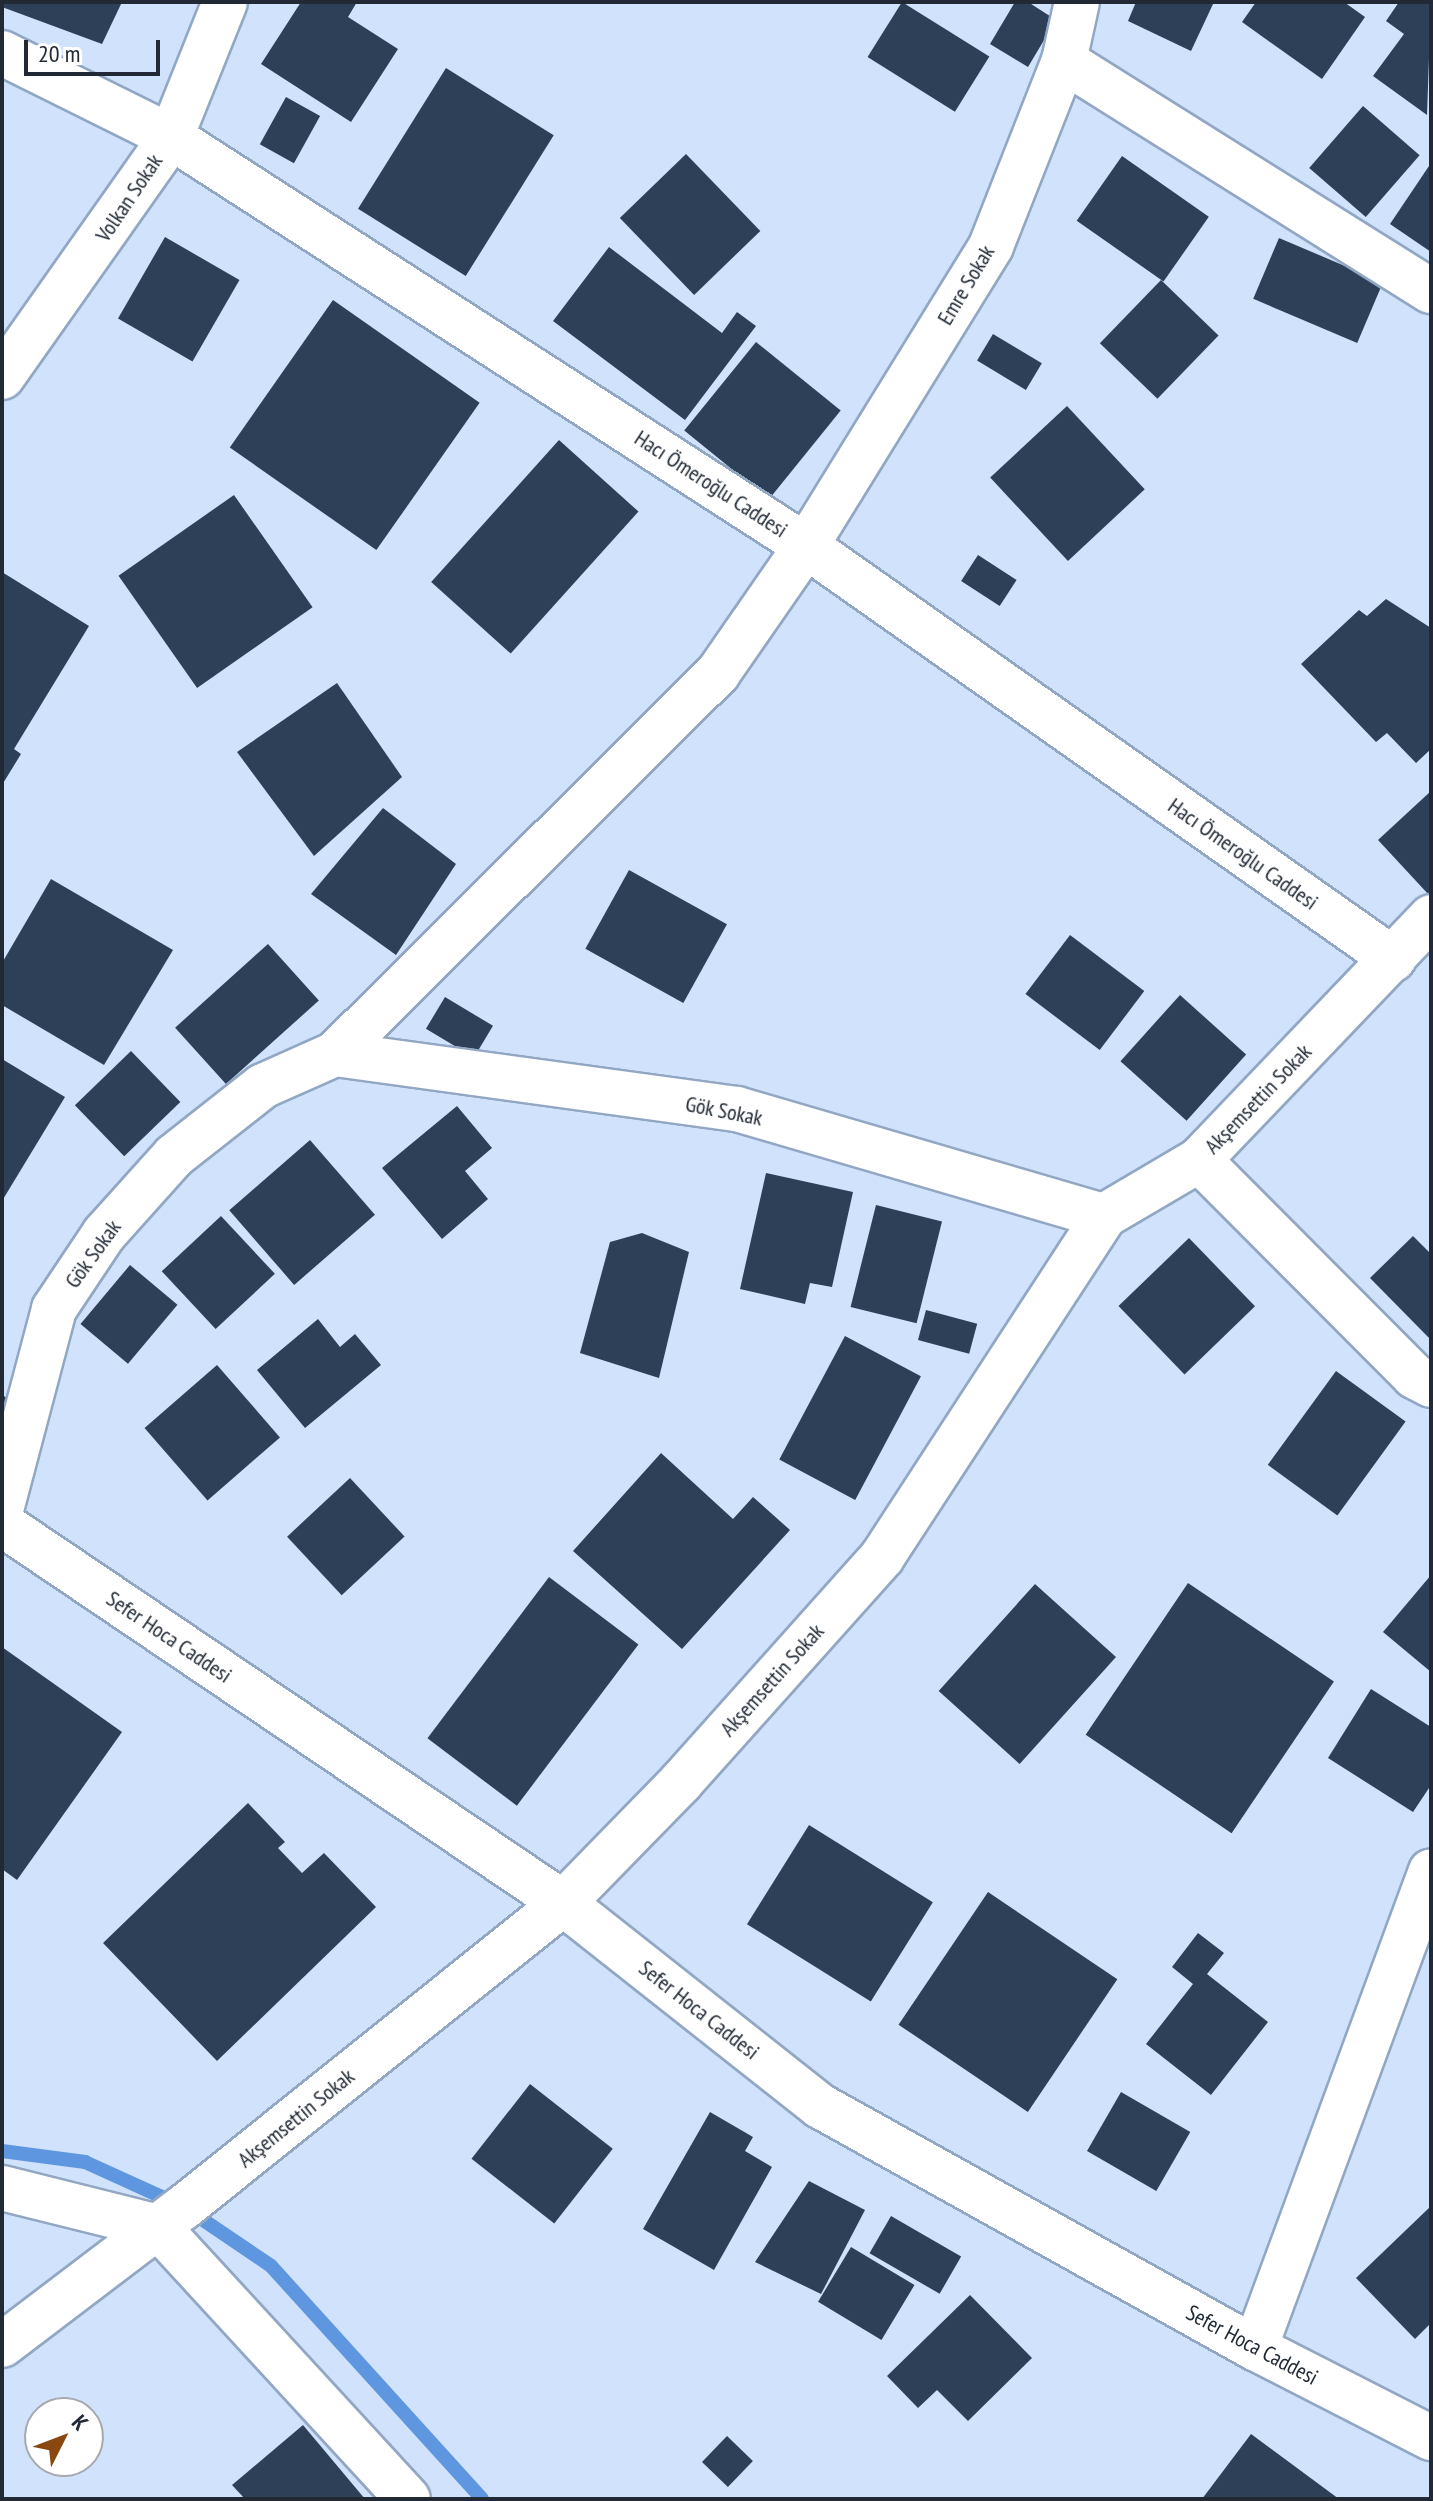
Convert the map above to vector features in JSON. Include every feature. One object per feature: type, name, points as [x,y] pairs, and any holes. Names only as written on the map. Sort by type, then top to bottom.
[{"type":"street","name":"Volkan Sokak","points":[[2,377],[171,137],[225,2]]},
{"type":"street","name":"Emre Sokak","points":[[806,546],[991,246],[1064,61],[1077,2]]},
{"type":"street","name":"Hacı Ömeroğlu Caddesi","points":[[2,53],[171,137],[806,546],[1393,959]]},
{"type":"street","points":[[1064,61],[1431,291]]},
{"type":"street","name":"Gök Sokak","points":[[2,1506],[54,1309],[104,1234],[174,1156],[252,1095],[335,1054],[718,673],[806,546]]},
{"type":"street","name":"Akşemsettin Sokak","points":[[2,2345],[158,2227],[563,1903],[681,1782],[882,1557],[1104,1216],[1199,1160],[1431,917]]},
{"type":"street","name":"Gök Sokak","points":[[335,1054],[737,1109],[1104,1216]]},
{"type":"street","points":[[1199,1160],[1414,1376],[1431,1385]]},
{"type":"street","name":"Sefer Hoca Caddesi","points":[[2,1524],[563,1903],[820,2106],[1255,2348],[1431,2438]]},
{"type":"street","points":[[1255,2348],[1429,1878]]},
{"type":"street","points":[[2,2188],[158,2227],[408,2499]]},
{"type":"building","points":[[2,2],[122,2],[102,44],[2,7]]},
{"type":"building","points":[[301,2],[357,2],[348,17],[398,49],[351,122],[261,64]]},
{"type":"building","points":[[902,2],[989,57],[955,112],[868,57]]},
{"type":"building","points":[[1015,2],[1028,2],[1056,20],[1028,67],[990,44]]},
{"type":"building","points":[[1136,2],[1214,2],[1191,51],[1128,21]]},
{"type":"building","points":[[1256,2],[1344,2],[1365,17],[1322,79],[1242,22]]},
{"type":"building","points":[[1399,2],[1431,2],[1427,115],[1373,76],[1404,34],[1386,21]]},
{"type":"building","points":[[446,68],[554,135],[466,276],[358,209]]},
{"type":"building","points":[[286,97],[320,116],[294,163],[260,144]]},
{"type":"building","points":[[1363,106],[1420,155],[1366,217],[1309,168]]},
{"type":"building","points":[[686,154],[760,231],[694,295],[620,218]]},
{"type":"building","points":[[1122,156],[1209,217],[1164,282],[1077,221]]},
{"type":"building","points":[[1431,163],[1431,252],[1390,224]]},
{"type":"building","points":[[165,237],[239,280],[192,361],[118,318]]},
{"type":"building","points":[[1279,238],[1383,282],[1357,343],[1253,299]]},
{"type":"building","points":[[609,247],[722,333],[737,312],[756,326],[685,420],[553,321]]},
{"type":"building","points":[[1161,280],[1219,336],[1157,399],[1100,343]]},
{"type":"building","points":[[333,300],[480,403],[376,550],[230,447]]},
{"type":"building","points":[[993,334],[1042,363],[1026,390],[977,361]]},
{"type":"building","points":[[756,342],[841,411],[769,499],[684,431]]},
{"type":"building","points":[[1067,406],[1145,489],[1068,561],[990,478]]},
{"type":"building","points":[[559,440],[639,512],[511,654],[431,582]]},
{"type":"building","points":[[234,495],[313,607],[197,688],[118,576]]},
{"type":"building","points":[[978,555],[1017,580],[1000,606],[961,581]]},
{"type":"building","points":[[2,572],[89,626],[14,749],[21,754],[2,785]]},
{"type":"building","points":[[1386,599],[1431,628],[1431,749],[1416,763],[1387,733],[1376,742],[1301,664],[1359,610],[1367,616]]},
{"type":"building","points":[[337,683],[402,777],[314,856],[237,752]]},
{"type":"building","points":[[1431,791],[1431,893],[1429,895],[1378,840]]},
{"type":"building","points":[[383,808],[456,864],[396,955],[311,894]]},
{"type":"building","points":[[629,870],[727,924],[683,1003],[585,949]]},
{"type":"building","points":[[51,879],[173,950],[104,1065],[2,1005],[2,963]]},
{"type":"building","points":[[1070,935],[1144,991],[1100,1050],[1025,994]]},
{"type":"building","points":[[268,944],[319,1000],[226,1084],[175,1028]]},
{"type":"building","points":[[1180,995],[1246,1055],[1187,1121],[1120,1061]]},
{"type":"building","points":[[445,997],[493,1026],[474,1058],[426,1029]]},
{"type":"building","points":[[131,1051],[180,1102],[124,1156],[75,1105]]},
{"type":"building","points":[[2,1059],[65,1097],[2,1201]]},
{"type":"building","points":[[457,1106],[492,1148],[465,1171],[488,1199],[442,1239],[382,1168]]},
{"type":"building","points":[[310,1140],[375,1215],[294,1285],[229,1210]]},
{"type":"building","points":[[766,1173],[853,1192],[832,1287],[810,1283],[805,1304],[740,1289]]},
{"type":"building","points":[[876,1205],[942,1221],[917,1323],[851,1307]]},
{"type":"building","points":[[221,1216],[275,1274],[216,1329],[162,1271]]},
{"type":"building","points":[[642,1233],[689,1252],[659,1378],[580,1353],[610,1242]]},
{"type":"building","points":[[1413,1236],[1431,1254],[1431,1340],[1370,1278]]},
{"type":"building","points":[[1189,1238],[1255,1306],[1184,1374],[1119,1306]]},
{"type":"building","points":[[130,1265],[177,1305],[128,1364],[81,1324]]},
{"type":"building","points":[[926,1310],[977,1324],[969,1354],[918,1340]]},
{"type":"building","points":[[318,1319],[340,1347],[355,1334],[381,1365],[305,1428],[257,1370]]},
{"type":"building","points":[[845,1336],[921,1376],[855,1500],[779,1460]]},
{"type":"building","points":[[217,1365],[280,1437],[208,1500],[145,1428]]},
{"type":"building","points":[[1336,1371],[1406,1422],[1337,1515],[1268,1465]]},
{"type":"building","points":[[2,1395],[18,1404],[2,1430]]},
{"type":"building","points":[[661,1453],[733,1519],[753,1497],[790,1530],[682,1649],[573,1551]]},
{"type":"building","points":[[350,1478],[405,1537],[342,1595],[287,1537]]},
{"type":"building","points":[[1431,1575],[1431,1672],[1383,1632]]},
{"type":"building","points":[[549,1577],[638,1644],[517,1806],[427,1738]]},
{"type":"building","points":[[1188,1583],[1334,1681],[1232,1833],[1086,1735]]},
{"type":"building","points":[[1035,1584],[1116,1657],[1020,1764],[939,1691]]},
{"type":"building","points":[[2,1647],[122,1732],[17,1880],[2,1869]]},
{"type":"building","points":[[1371,1689],[1431,1727],[1431,1785],[1413,1812],[1328,1758]]},
{"type":"building","points":[[248,1803],[285,1842],[278,1848],[302,1873],[324,1853],[376,1907],[217,2061],[103,1943]]},
{"type":"building","points":[[809,1825],[933,1902],[871,2002],[747,1924]]},
{"type":"building","points":[[988,1892],[1117,1979],[1028,2112],[899,2025]]},
{"type":"building","points":[[1198,1933],[1224,1953],[1207,1974],[1268,2022],[1211,2095],[1146,2044],[1193,1984],[1172,1967]]},
{"type":"building","points":[[530,2084],[613,2149],[554,2224],[472,2159]]},
{"type":"building","points":[[1121,2092],[1190,2132],[1156,2191],[1087,2151]]},
{"type":"building","points":[[710,2112],[753,2137],[745,2151],[772,2167],[714,2270],[643,2229]]},
{"type":"building","points":[[809,2181],[865,2210],[821,2294],[755,2262]]},
{"type":"building","points":[[1431,2206],[1431,2323],[1415,2339],[1356,2278]]},
{"type":"building","points":[[891,2216],[961,2256],[940,2294],[870,2253]]},
{"type":"building","points":[[851,2247],[914,2285],[881,2340],[818,2302]]},
{"type":"building","points":[[970,2295],[1032,2358],[968,2421],[937,2390],[918,2408],[887,2376]]},
{"type":"building","points":[[303,2425],[365,2499],[245,2499],[232,2485]]},
{"type":"building","points":[[1251,2434],[1339,2499],[1202,2499]]},
{"type":"building","points":[[727,2436],[753,2461],[728,2487],[702,2462]]},
{"type":"waterway","points":[[2,2151],[85,2162],[184,2207],[271,2266],[482,2499]]}]
